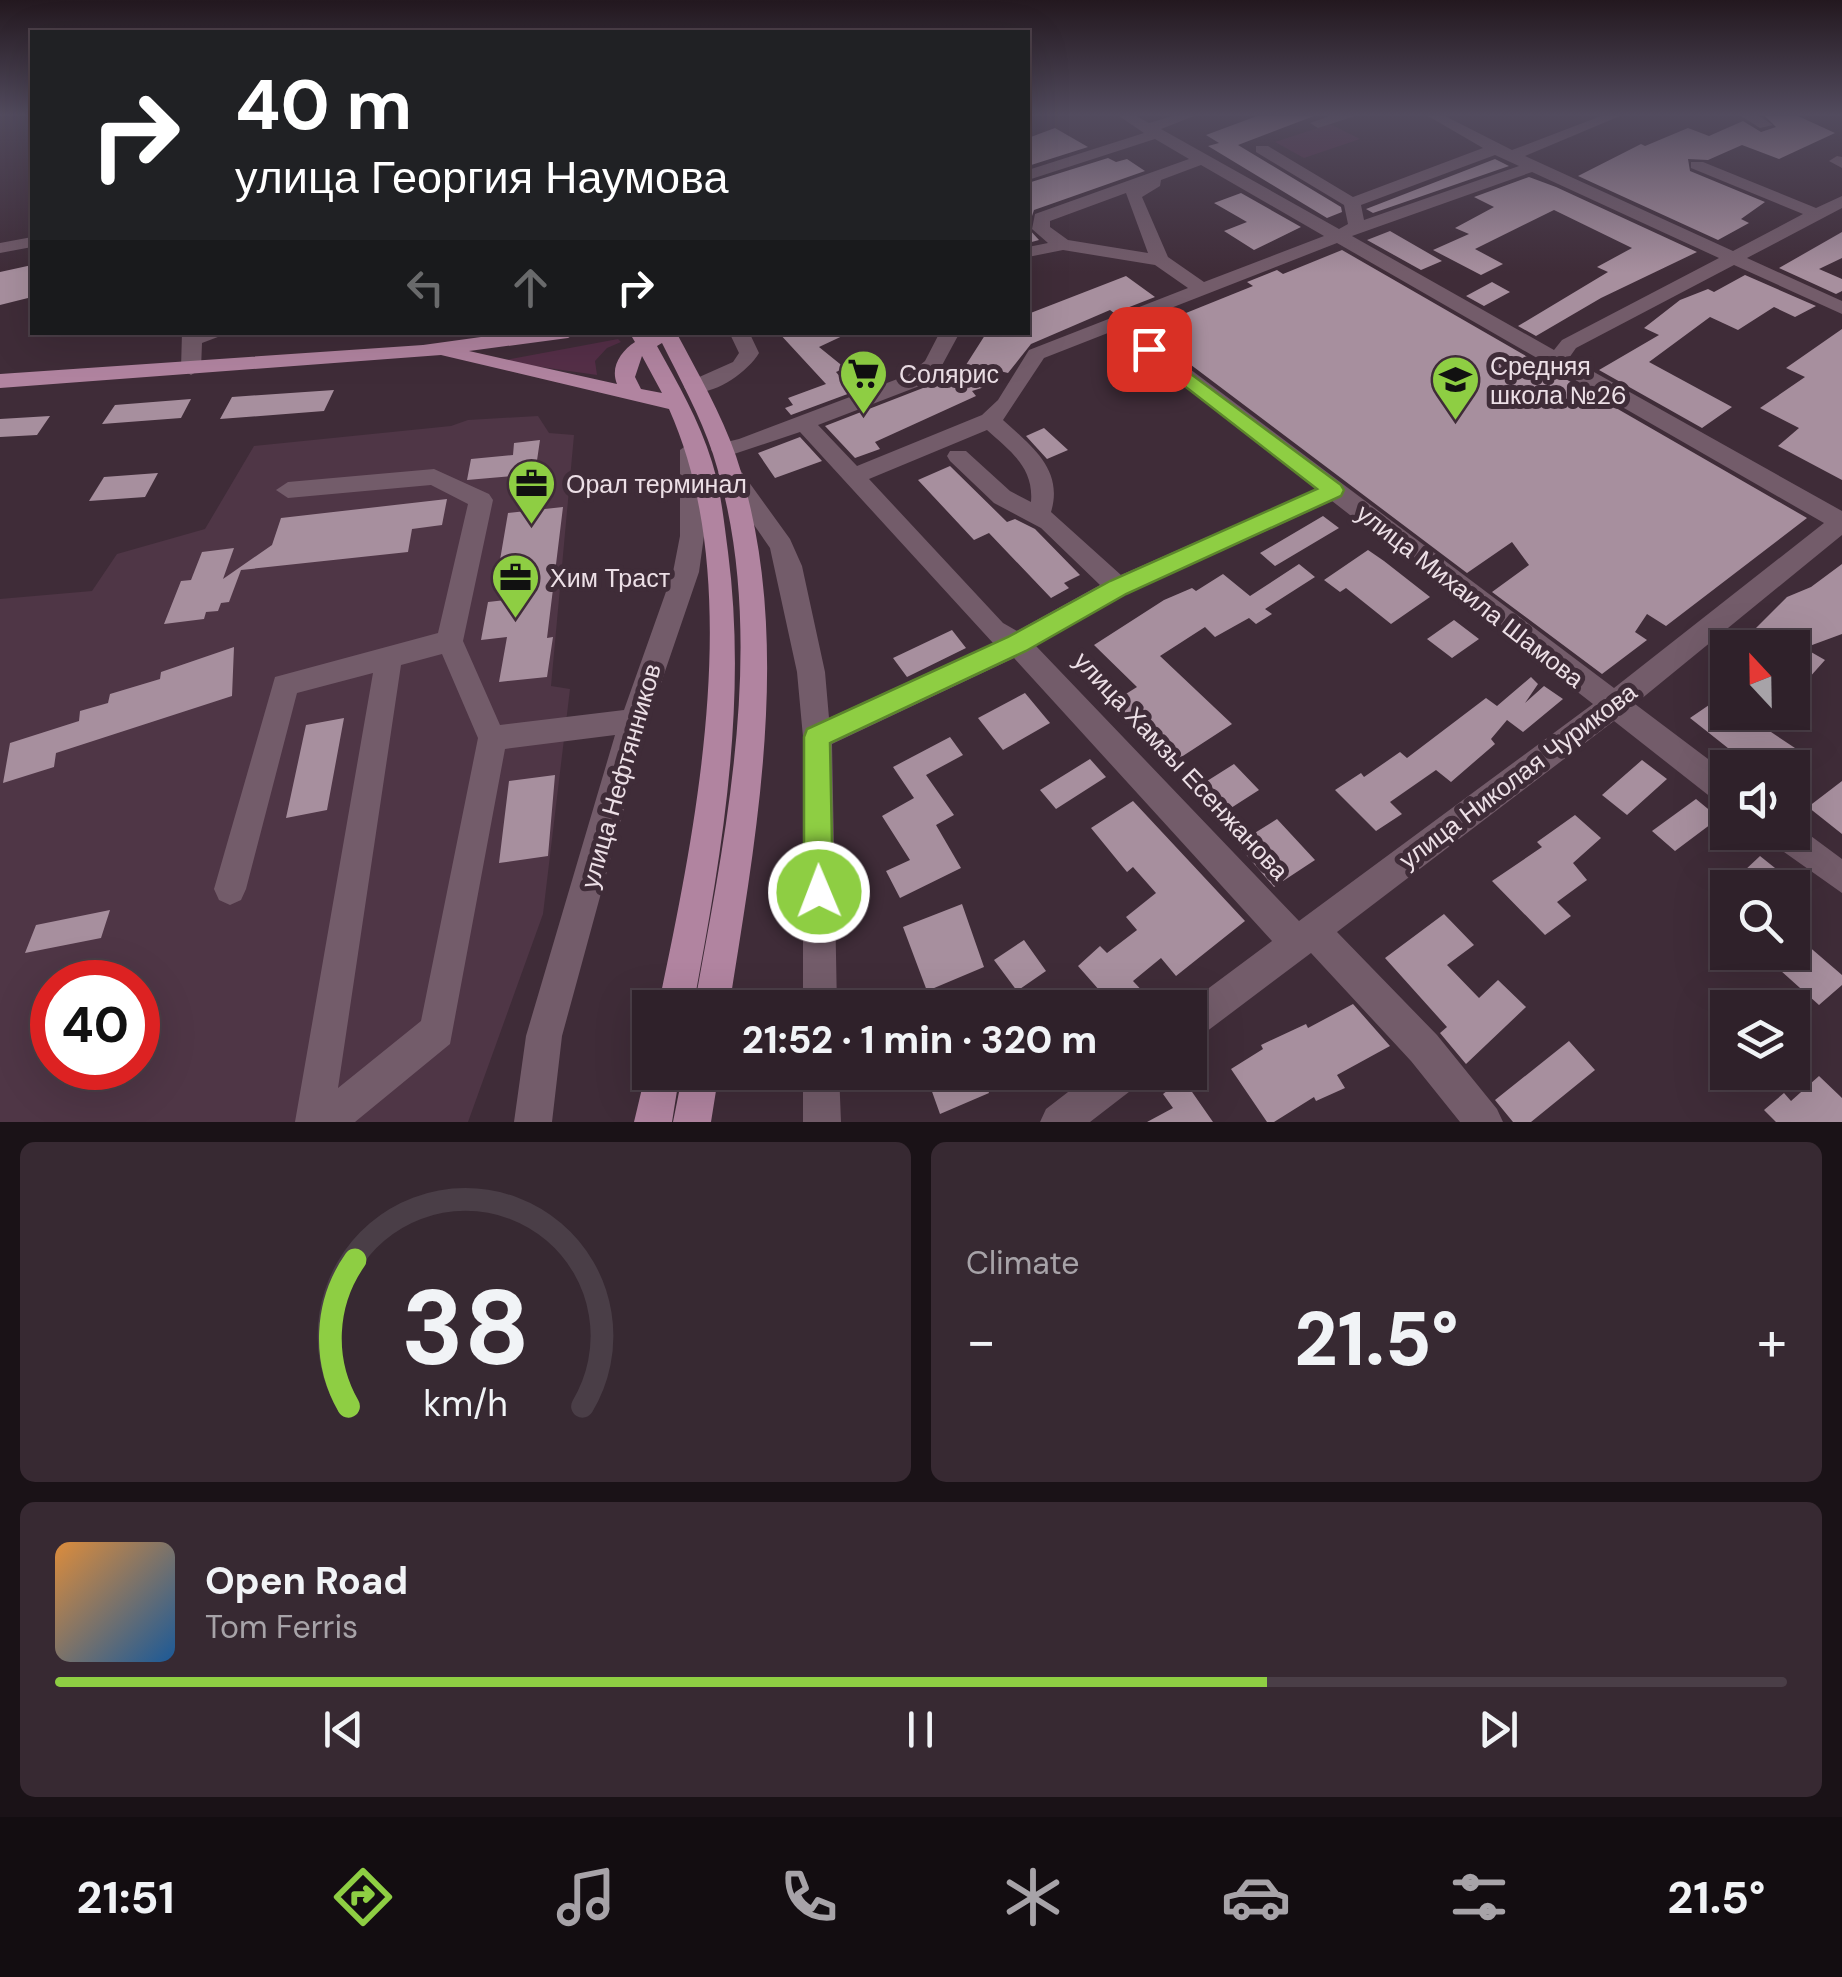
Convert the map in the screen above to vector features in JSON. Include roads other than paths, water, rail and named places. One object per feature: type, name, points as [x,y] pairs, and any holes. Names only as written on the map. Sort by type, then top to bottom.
[{"type":"main road","points":[[0,381],[439,350],[536,335]]},
{"type":"main road","points":[[667,335],[705,478],[723,594],[723,706],[705,859],[679,990]]},
{"type":"main road","points":[[632,393],[625,377],[626,366],[642,337],[726,462],[749,588],[752,702],[737,856],[715,990]]},
{"type":"main road","points":[[439,350],[494,366],[688,407]]},
{"type":"main road","points":[[653,1122],[659,1090]]},
{"type":"main road","points":[[692,1122],[697,1090]]},
{"type":"street","points":[[1063,245],[1041,230],[1041,218],[1185,168]]},
{"type":"street","points":[[1160,260],[1133,196],[1154,182],[1188,168]]},
{"type":"street","points":[[1220,168],[1345,233],[1556,361],[1842,522]]},
{"type":"street","points":[[1294,168],[1352,203],[1358,222],[1345,233]]},
{"type":"street","points":[[1352,203],[1455,168]]},
{"type":"street","points":[[852,477],[990,420],[1006,404],[1036,354],[1118,326],[1345,233],[1526,168]]},
{"type":"street","points":[[1538,168],[1842,308]]},
{"type":"street","points":[[1705,168],[1817,214]]},
{"type":"street","points":[[1556,361],[1568,344],[1842,201]]},
{"type":"street","points":[[0,248],[30,242]]},
{"type":"street","points":[[1030,252],[1063,245],[1160,260],[1205,291]]},
{"type":"street","name":"улица Михаила Шамова","points":[[1118,326],[1710,779]]},
{"type":"street","points":[[688,407],[740,366],[749,354],[740,335]]},
{"type":"street","points":[[820,990],[817,737],[812,672],[781,545],[726,462],[805,424],[914,380],[933,365],[948,335]]},
{"type":"street","points":[[191,370],[192,336]]},
{"type":"street","name":"улица Нефтянников","points":[[533,1122],[544,1036],[634,721],[686,572],[694,492],[688,407]]},
{"type":"street","points":[[990,420],[1043,476],[1047,495],[1038,516]]},
{"type":"street","name":"улица Хамзы Есенжанова","points":[[805,424],[994,630],[1017,644],[1305,937],[1424,1048],[1484,1122]]},
{"type":"street","points":[[958,456],[1002,497],[1050,522],[1118,588]]},
{"type":"street","points":[[288,490],[434,477],[481,500],[450,640],[492,738],[437,1031],[326,1122]]},
{"type":"street","points":[[817,737],[1017,644],[1118,588],[1333,490]]},
{"type":"street","name":"улица Николая Чурикова","points":[[1207,1011],[1612,706],[1842,522]]},
{"type":"street","points":[[230,889],[285,685],[450,640]]},
{"type":"street","points":[[314,1122],[389,657]]},
{"type":"street","points":[[492,738],[634,721]]},
{"type":"street","points":[[1805,850],[1842,878]]},
{"type":"street","points":[[821,1090],[822,1122]]},
{"type":"street","points":[[1060,1122],[1102,1090]]},
{"type":"place","name":"Солярис","points":[[864,416]]},
{"type":"place","name":"Средняя школа №26","points":[[1455,422]]},
{"type":"place","name":"Орал терминал","points":[[531,526]]},
{"type":"place","name":"Хим Траст","points":[[515,620]]}]
